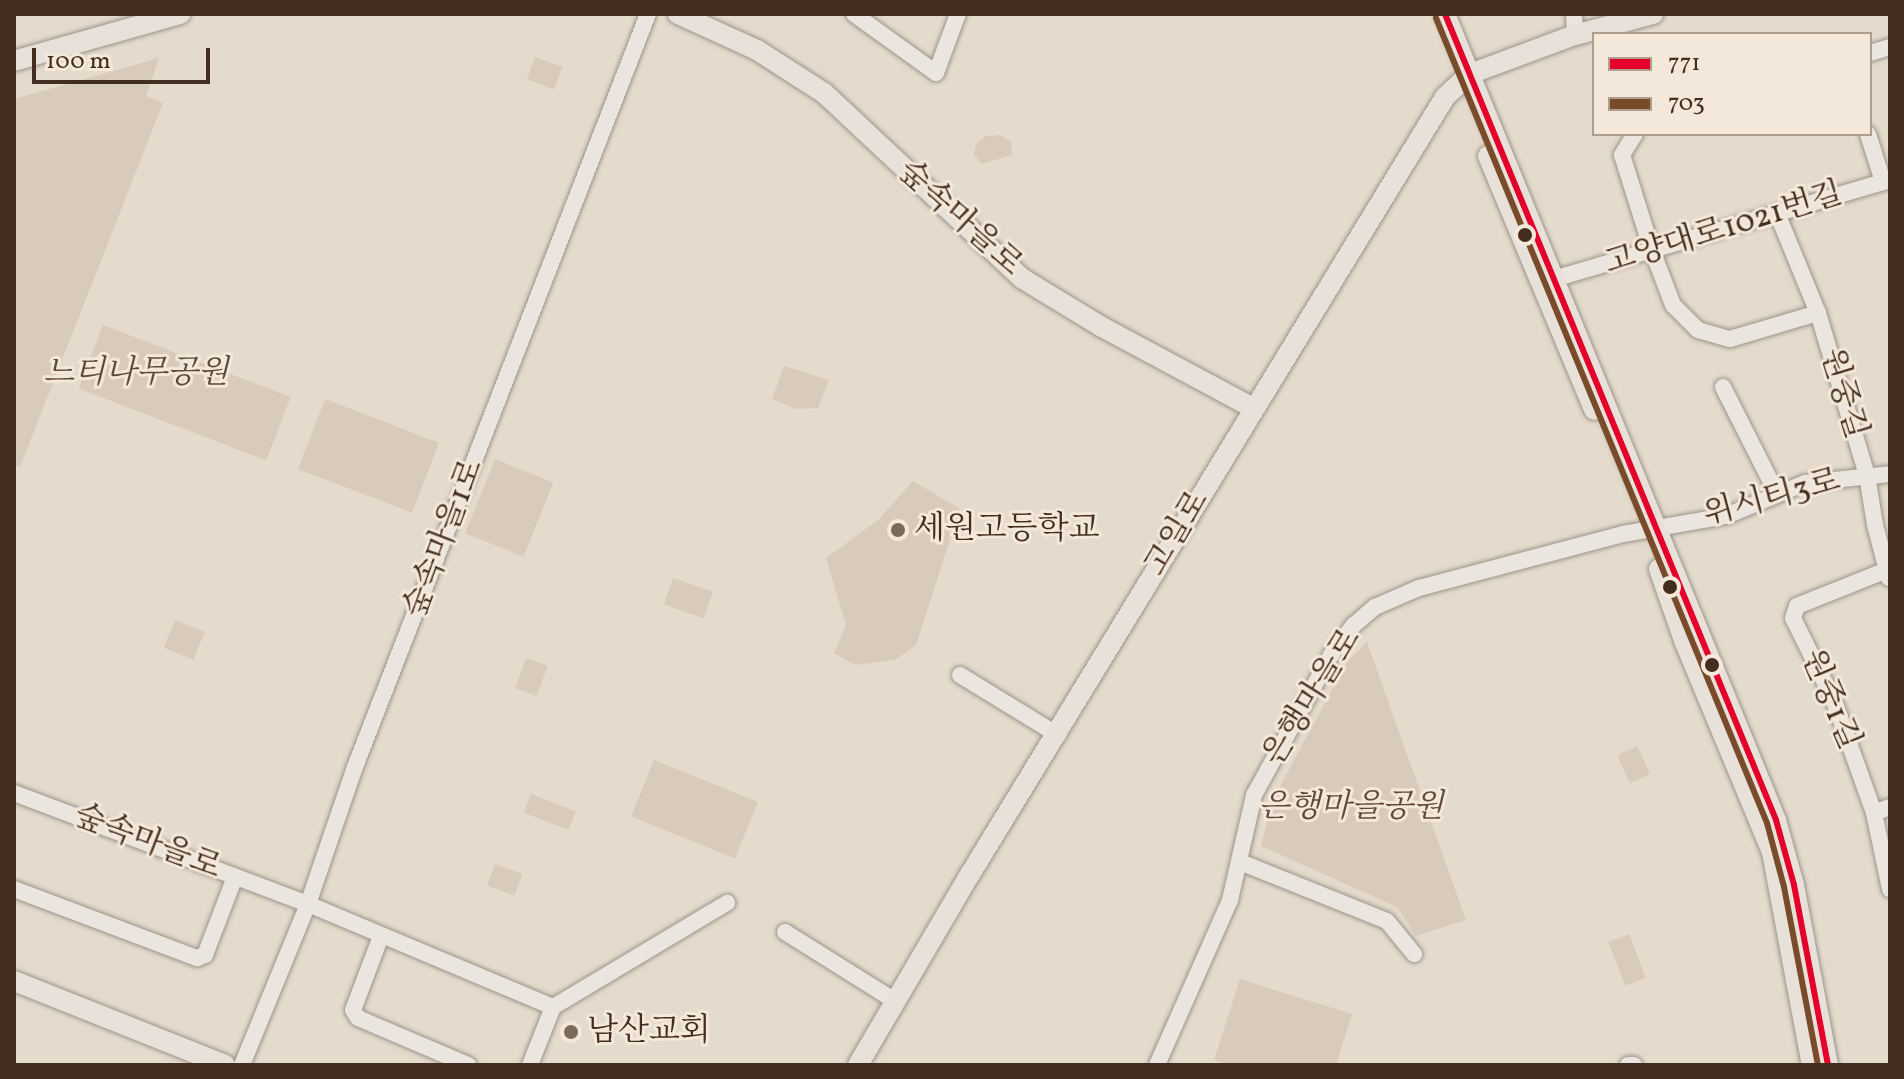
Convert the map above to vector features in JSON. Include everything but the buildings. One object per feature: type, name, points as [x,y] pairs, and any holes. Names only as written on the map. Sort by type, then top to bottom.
[{"type":"main road","points":[[14,61],[180,14]]},
{"type":"main road","name":"숲속마을로","points":[[678,14],[757,50],[824,93],[1023,279],[1102,327],[1253,408]]},
{"type":"main road","points":[[1433,14],[1557,278],[1649,528],[1685,643],[1772,852],[1812,1065]]},
{"type":"main road","points":[[1445,14],[1465,78],[1649,528],[1776,820],[1794,885],[1828,1065]]},
{"type":"main road","points":[[1465,78],[1586,23],[1653,14]]},
{"type":"main road","name":"고일로","points":[[858,1065],[1253,408],[1445,97],[1465,78]]},
{"type":"main road","points":[[14,981],[225,1065]]},
{"type":"street","name":"숲속마을1로","points":[[242,1065],[308,904],[355,767],[648,14]]},
{"type":"street","points":[[854,14],[879,22],[936,73],[958,14]]},
{"type":"street","points":[[1634,136],[1622,155],[1652,250],[1673,305],[1698,330],[1730,339],[1818,313]]},
{"type":"street","points":[[1869,136],[1886,181]]},
{"type":"street","name":"고양대로1021번길","points":[[1557,278],[1886,181]]},
{"type":"street","name":"원중길","points":[[1777,213],[1818,313],[1867,475],[1888,574]]},
{"type":"street","points":[[1723,387],[1777,494]]},
{"type":"street","name":"위시티3로","points":[[1649,528],[1726,516],[1805,483],[1890,474]]},
{"type":"street","name":"은행마을로","points":[[1157,1065],[1230,900],[1254,795],[1331,655],[1354,625],[1375,607],[1419,588],[1649,528]]},
{"type":"street","name":"원중1길","points":[[1888,574],[1797,606],[1793,618],[1882,810],[1890,889]]},
{"type":"street","points":[[960,675],[1058,735]]},
{"type":"street","name":"숲속마을로","points":[[14,793],[235,877],[205,955],[197,958],[14,889]]},
{"type":"street","points":[[1240,862],[1387,921],[1414,954]]},
{"type":"street","points":[[235,877],[308,904],[553,1007]]},
{"type":"street","points":[[530,1065],[553,1007],[727,903]]},
{"type":"street","points":[[785,932],[895,1001]]},
{"type":"street","points":[[381,936],[353,1010],[358,1018],[468,1065]]},
{"type":"green space","points":[[535,57],[562,67],[554,89],[527,80]]},
{"type":"green space","points":[[159,58],[146,96],[163,103],[20,467],[14,465],[14,99]]},
{"type":"green space","points":[[1001,135],[1011,142],[1012,155],[982,164],[974,155],[976,144],[986,136]]},
{"type":"green space","name":"느티나무공원","points":[[103,325],[291,397],[266,461],[79,388]]},
{"type":"green space","points":[[784,366],[829,380],[818,408],[796,409],[772,399]]},
{"type":"green space","points":[[325,399],[439,443],[412,513],[298,469]]},
{"type":"green space","points":[[495,459],[553,483],[523,557],[465,533]]},
{"type":"green space","points":[[913,481],[960,509],[916,645],[895,660],[855,665],[834,653],[846,625],[826,558],[878,520]]},
{"type":"green space","points":[[673,578],[713,592],[704,618],[664,604]]},
{"type":"green space","points":[[175,620],[205,632],[193,660],[164,648]]},
{"type":"green space","name":"은행마을공원","points":[[1367,642],[1466,920],[1416,936],[1397,907],[1261,846],[1272,801],[1347,662]]},
{"type":"green space","points":[[526,658],[548,666],[537,696],[515,688]]},
{"type":"green space","points":[[1637,746],[1650,774],[1630,783],[1617,755]]},
{"type":"green space","points":[[654,760],[758,802],[735,859],[631,817]]},
{"type":"green space","points":[[531,794],[576,811],[569,830],[524,813]]},
{"type":"green space","points":[[495,864],[522,874],[514,896],[487,886]]},
{"type":"green space","points":[[1629,934],[1646,978],[1625,986],[1608,942]]},
{"type":"green space","points":[[1240,979],[1352,1014],[1336,1065],[1229,1065],[1214,1060]]},
{"type":"transit line","name":"771","points":[[1445,14],[1776,820],[1794,885],[1828,1065]]},
{"type":"transit line","name":"703","points":[[1436,18],[1767,823],[1784,887],[1818,1065]]},
{"type":"place","name":"세원고등학교","points":[[898,530]]},
{"type":"place","name":"남산교회","points":[[571,1032]]}]
